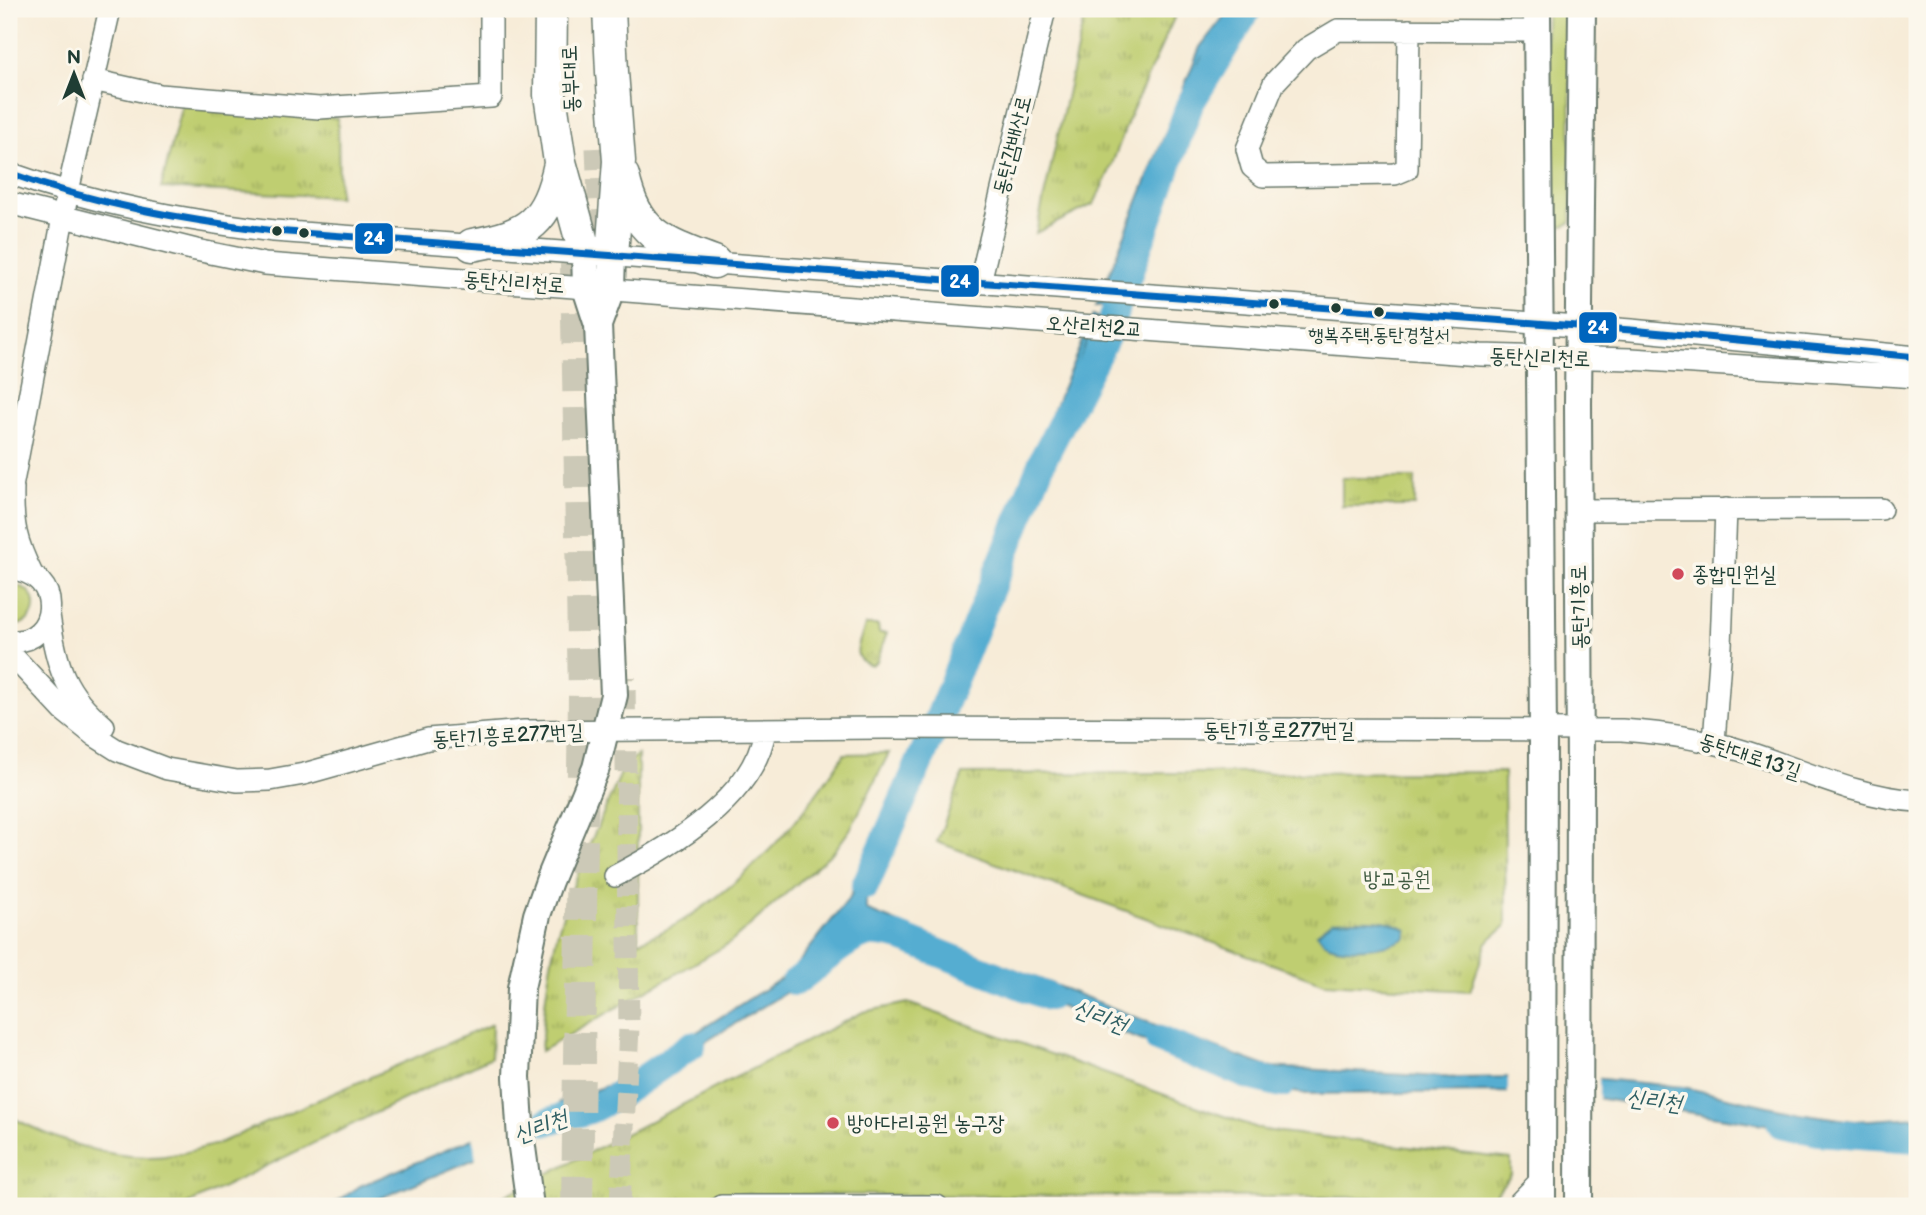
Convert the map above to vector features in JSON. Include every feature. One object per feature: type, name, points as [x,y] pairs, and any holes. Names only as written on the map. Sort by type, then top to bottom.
[{"type":"highway","points":[[551,9],[550,95],[587,155],[625,188],[634,210],[649,232],[670,246],[714,262]]},
{"type":"highway","name":"동부대로","points":[[567,9],[587,155]]},
{"type":"highway","name":"동부대로","points":[[587,155],[596,9]]},
{"type":"highway","points":[[471,245],[496,241],[518,233],[536,221],[587,155],[612,72],[609,9]]},
{"type":"highway","points":[[587,155],[599,254]]},
{"type":"highway","points":[[587,155],[599,254]]},
{"type":"main road","name":"동탄기흥로","points":[[1579,1206],[1578,510],[1582,9]]},
{"type":"main road","name":"동탄기흥로","points":[[1537,20],[1543,731],[1542,1206]]},
{"type":"main road","points":[[529,1199],[517,1077],[522,988],[537,915],[596,768],[614,695],[598,326],[599,254]]},
{"type":"street","name":"동탄기흥로277번길","points":[[9,503],[62,217],[110,9]]},
{"type":"street","points":[[93,80],[160,95],[319,108],[491,97],[491,9]]},
{"type":"street","name":"동탄감배산로","points":[[980,282],[1045,9]]},
{"type":"street","points":[[1409,30],[1407,169],[1395,174],[1263,176],[1252,167],[1247,149],[1275,83],[1306,49],[1338,30],[1409,30],[1537,20]]},
{"type":"street","name":"동탄신리천로","points":[[9,173],[106,202],[203,222],[274,231],[1026,285]]},
{"type":"street","name":"동탄신리천로","points":[[9,203],[196,250],[265,264],[1025,321]]},
{"type":"street","name":"오산리천2교","points":[[1026,285],[1171,296]]},
{"type":"street","name":"동탄신리천로","points":[[1171,296],[1540,323],[1917,357]]},
{"type":"street","name":"오산리천2교","points":[[1025,321],[1164,331]]},
{"type":"street","name":"동탄신리천로","points":[[1164,331],[1481,355],[1917,377]]},
{"type":"street","name":"동탄기흥로277번길","points":[[14,479],[12,517],[15,533],[32,574],[42,582],[48,592],[55,657],[70,692],[83,708],[140,757]]},
{"type":"street","points":[[1714,742],[1726,509]]},
{"type":"street","points":[[1578,510],[1881,509]]},
{"type":"street","points":[[9,569],[32,574]]},
{"type":"street","points":[[9,641],[25,640],[36,634],[49,615]]},
{"type":"street","name":"동탄기흥로277번길","points":[[9,652],[64,710],[117,750],[167,769],[237,781],[270,780],[318,770],[428,739],[486,733],[885,728],[1580,730]]},
{"type":"street","points":[[615,876],[662,852],[711,815],[748,774],[763,748],[765,730]]},
{"type":"street","name":"동탄대로13길","points":[[1580,730],[1663,733],[1714,742],[1860,792],[1917,801]]},
{"type":"street","points":[[1516,1206],[1542,1167]]},
{"type":"street","points":[[721,1206],[937,1206]]},
{"type":"green space","points":[[1086,9],[1168,9],[1175,16],[1094,204],[1036,233]]},
{"type":"green space","points":[[1546,9],[1570,9],[1571,222],[1561,226],[1552,222],[1552,136],[1545,79]]},
{"type":"green space","points":[[182,104],[338,118],[339,197],[161,188]]},
{"type":"green space","points":[[1342,478],[1415,478],[1415,506],[1342,506]]},
{"type":"green space","points":[[9,585],[28,591],[33,598],[32,614],[20,624],[9,625]]},
{"type":"green space","points":[[865,625],[878,625],[879,633],[887,633],[877,661],[872,665],[864,662],[858,654]]},
{"type":"green space","points":[[889,753],[851,828],[835,850],[730,943],[541,1051],[547,987],[560,924],[582,863],[625,764],[638,755],[638,942],[682,921],[752,867],[810,803],[844,754]]},
{"type":"green space","name":"방교공원","points":[[1504,772],[1506,926],[1487,942],[1470,991],[1324,983],[937,842],[963,774]]},
{"type":"green space","points":[[908,1003],[1263,1130],[1511,1159],[1511,1175],[1492,1198],[712,1194],[711,1206],[485,1206],[863,1012]]},
{"type":"green space","points":[[492,1024],[491,1057],[184,1206],[9,1206],[9,1116],[59,1139],[94,1150],[130,1156],[157,1157],[175,1154],[217,1144]]},
{"type":"water","points":[[1230,9],[1249,9],[1200,60],[1105,305],[1096,306],[1200,47]]},
{"type":"water","points":[[1093,315],[1097,317],[931,721],[924,720]]},
{"type":"water","points":[[919,737],[923,738],[866,890],[866,910],[1268,1067],[1458,1078],[1571,1076],[1683,1087],[1799,1113],[1854,1121],[1917,1117],[1917,1139],[1816,1132],[1570,1094],[1561,1080],[1562,1095],[1501,1092],[1306,1094],[1256,1086],[1244,1074],[1192,1053],[1178,1054],[1098,1024],[1015,983],[978,969],[956,955],[947,945],[861,922],[806,980],[702,1044],[560,1124],[361,1206],[331,1206],[360,1186],[565,1100],[618,1082],[790,973],[850,897]]},
{"type":"water","points":[[1372,920],[1391,923],[1407,930],[1406,938],[1388,945],[1365,948],[1331,946],[1317,933],[1333,921]]},
{"type":"pier","points":[[1560,1071],[1564,1075],[1571,1072],[1599,1075],[1599,1101],[1569,1097],[1565,1090],[1565,1096],[1562,1098],[1508,1096],[1508,1073]]},
{"type":"pier","points":[[558,1099],[560,1127],[476,1162],[473,1134]]},
{"type":"waterway","points":[[865,886],[935,727],[1044,457],[1106,337],[1190,104],[1248,9]]},
{"type":"waterway","name":"신리천","points":[[795,982],[851,941],[869,933],[876,933],[897,936],[1049,997]]},
{"type":"waterway","name":"신리천","points":[[1159,1040],[1249,1076],[1282,1084]]},
{"type":"waterway","name":"신리천","points":[[547,1122],[589,1110],[607,1101],[692,1045]]},
{"type":"waterway","name":"신리천","points":[[1781,1124],[1819,1132],[1917,1139]]},
{"type":"tunnel","points":[[596,148],[600,246]]},
{"type":"tunnel","points":[[576,264],[584,696],[577,1206]]},
{"type":"tunnel","points":[[620,1206],[629,1028],[625,677]]},
{"type":"transit line","name":"24","points":[[9,173],[74,194],[140,210],[274,231],[1631,330],[1917,357]]},
{"type":"place","name":"행복주택.동탄경찰서","points":[[1379,312]]},
{"type":"place","name":"종합민원실","points":[[1678,574]]},
{"type":"place","name":"방아다리공원 농구장","points":[[833,1123]]}]
